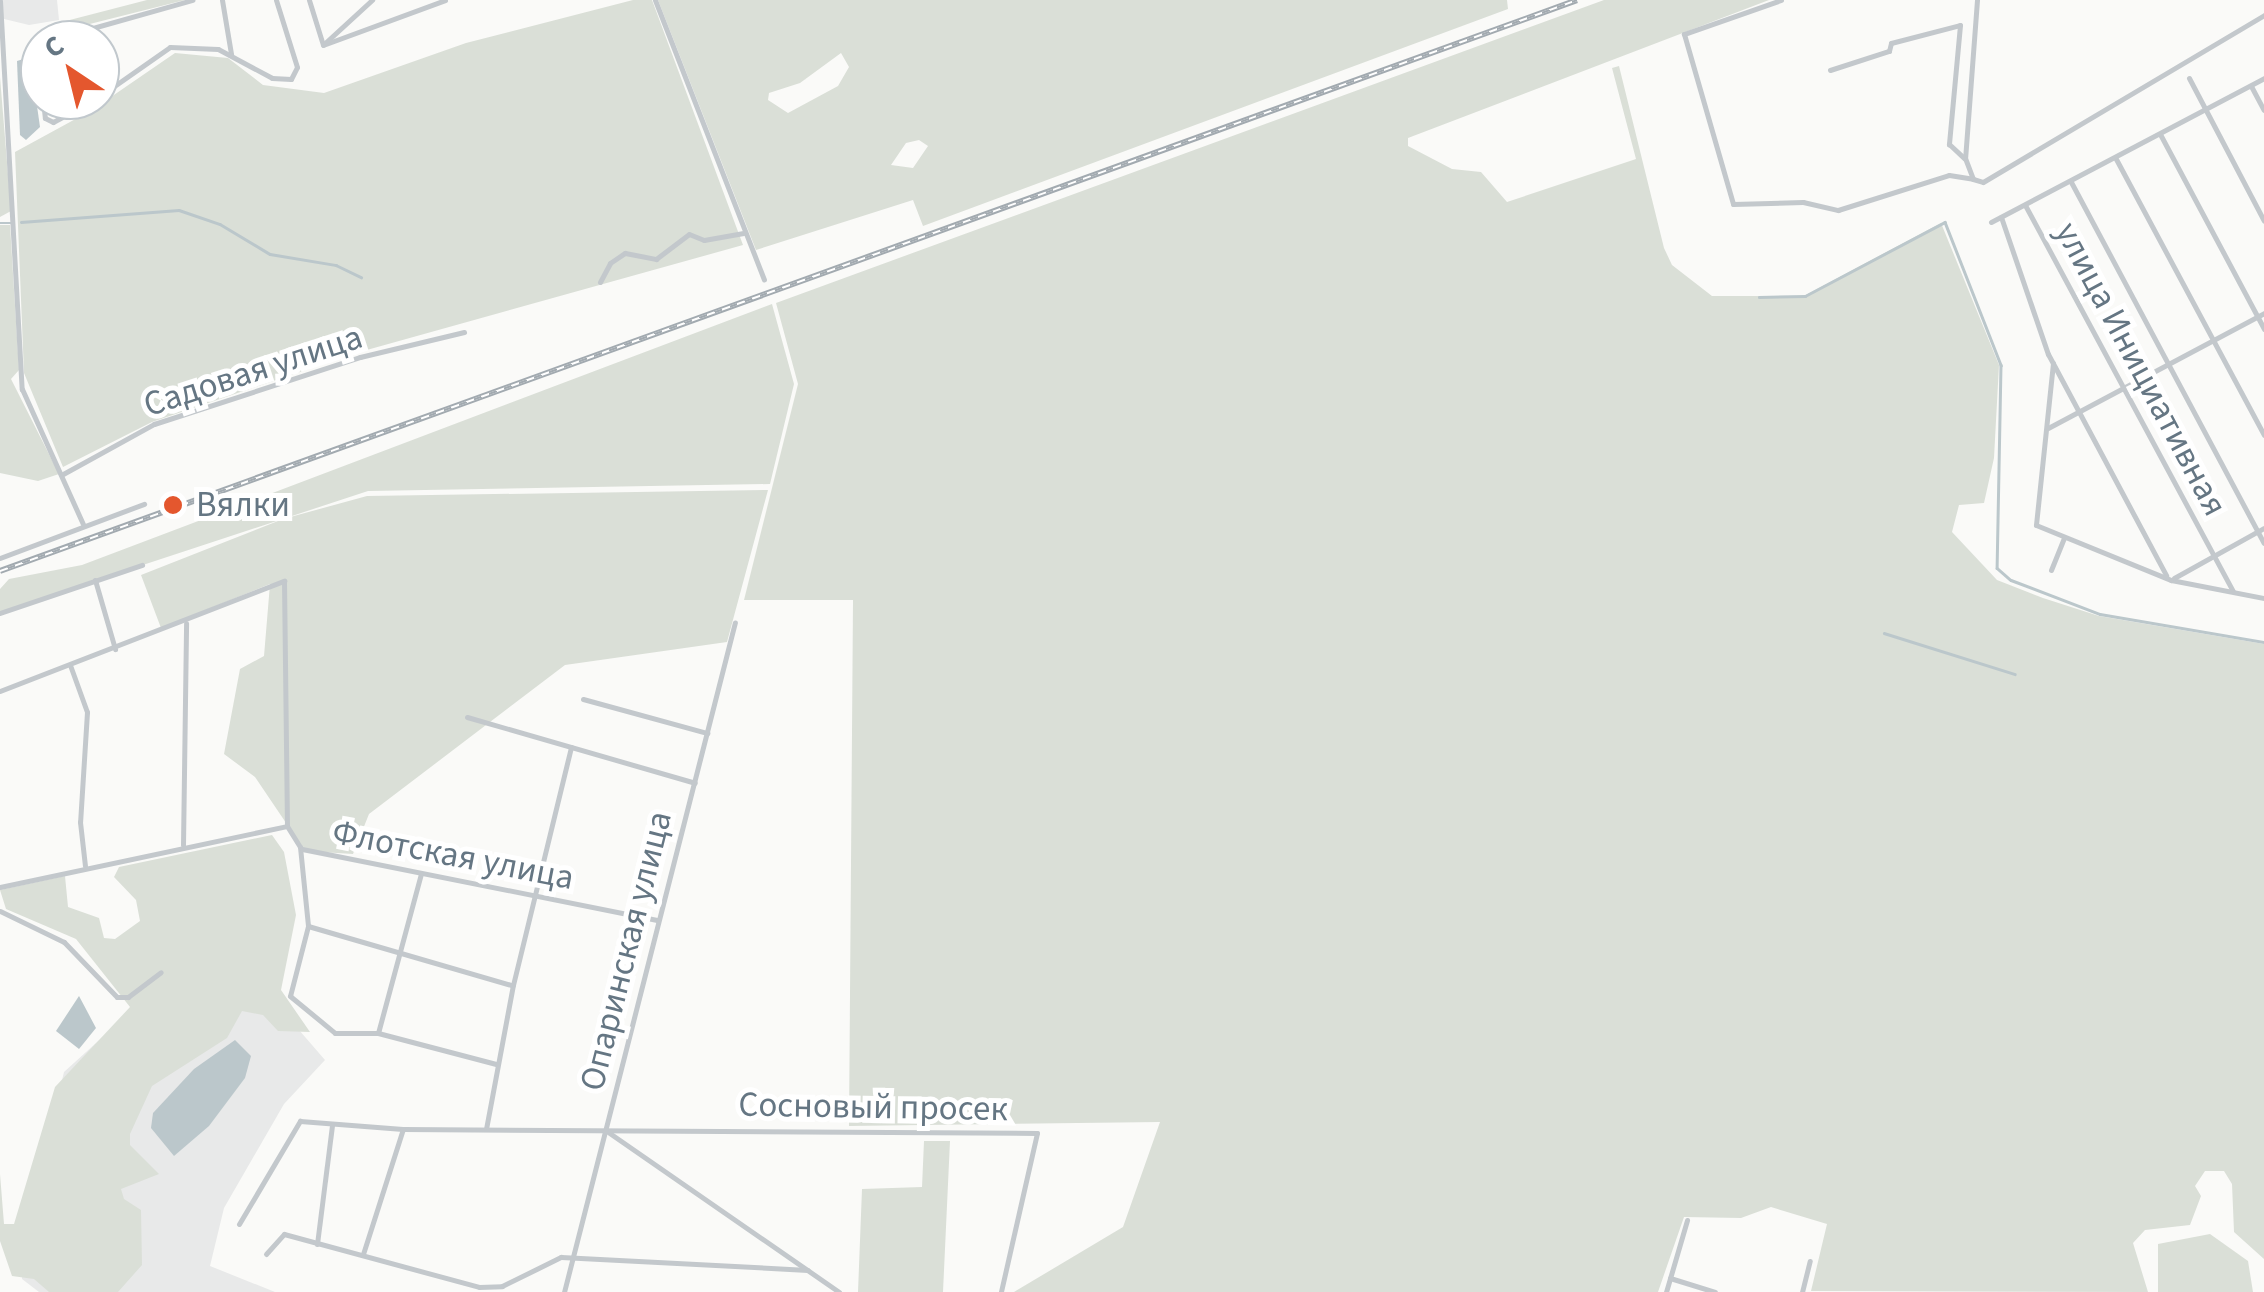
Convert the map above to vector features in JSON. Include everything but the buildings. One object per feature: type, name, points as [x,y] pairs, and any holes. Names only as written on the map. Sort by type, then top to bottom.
[{"type":"street","points":[[120,20],[192,0]]},
{"type":"street","points":[[222,0],[232,54]]},
{"type":"street","points":[[120,80],[159,50],[198,46],[232,54],[272,78],[296,76],[276,0]]},
{"type":"street","points":[[309,0],[322,45]]},
{"type":"street","points":[[322,45],[372,0]]},
{"type":"street","points":[[322,45],[445,0]]},
{"type":"street","points":[[655,0],[742,233],[764,280]]},
{"type":"street","points":[[1781,0],[1684,34],[1738,207],[1802,202],[1838,210],[1948,175],[1993,179],[2264,15]]},
{"type":"street","points":[[1973,179],[1965,158],[1977,0]]},
{"type":"street","points":[[0,2],[22,388],[84,526]]},
{"type":"street","points":[[1830,70],[1888,51],[1891,43],[1960,26],[1949,144],[1965,158]]},
{"type":"street","points":[[2189,78],[2264,221]]},
{"type":"street","points":[[1991,222],[2264,78]]},
{"type":"street","points":[[2251,85],[2264,110]]},
{"type":"street","points":[[2160,134],[2261,314],[2264,329]]},
{"type":"street","points":[[2116,159],[2264,435]]},
{"type":"street","points":[[2072,182],[2261,530],[2264,543]]},
{"type":"street","name":"улица Инициативная","points":[[2025,205],[2232,591]]},
{"type":"street","points":[[2001,216],[2053,363],[2169,579]]},
{"type":"street","points":[[600,282],[610,262],[626,254],[656,259],[689,234],[704,240],[742,233]]},
{"type":"street","points":[[2048,428],[2261,314]]},
{"type":"street","name":"Садовая улица","points":[[63,474],[154,424],[360,356],[464,332]]},
{"type":"street","points":[[2053,363],[2036,525],[2169,579],[2264,598]]},
{"type":"street","points":[[0,558],[144,504]]},
{"type":"street","points":[[2169,579],[2261,530]]},
{"type":"street","points":[[2051,570],[2064,538]]},
{"type":"street","points":[[0,613],[142,565]]},
{"type":"street","points":[[95,580],[115,649]]},
{"type":"street","points":[[0,690],[284,581],[287,826],[300,847],[308,926],[290,996],[335,1033],[378,1034],[496,1064]]},
{"type":"street","points":[[184,845],[186,621]]},
{"type":"street","name":"Опаринская улица","points":[[564,1292],[735,622]]},
{"type":"street","points":[[70,665],[88,712],[80,822],[85,866]]},
{"type":"street","points":[[583,698],[708,734]]},
{"type":"street","points":[[467,717],[695,783]]},
{"type":"street","points":[[486,1129],[513,985],[571,746]]},
{"type":"street","points":[[0,887],[287,826]]},
{"type":"street","name":"Флотская улица","points":[[300,847],[657,920]]},
{"type":"street","points":[[378,1034],[421,874]]},
{"type":"street","points":[[0,910],[64,942],[117,997],[128,997],[161,972]]},
{"type":"street","points":[[308,926],[513,985]]},
{"type":"street","points":[[239,1224],[292,1126],[300,1121],[403,1129],[606,1130],[839,1292]]},
{"type":"street","points":[[317,1244],[332,1125]]},
{"type":"street","points":[[363,1254],[403,1129]]},
{"type":"street","name":"Сосновый просек","points":[[606,1130],[1036,1133],[1002,1292]]},
{"type":"street","points":[[1666,1292],[1687,1220]]},
{"type":"street","points":[[266,1254],[284,1234],[479,1287],[502,1286],[561,1257],[808,1270]]},
{"type":"street","points":[[1802,1292],[1810,1261]]},
{"type":"street","points":[[1670,1278],[1715,1292]]},
{"type":"shaded area","points":[[0,0],[57,0],[59,20],[20,23],[0,18]]},
{"type":"shaded area","points":[[147,0],[185,0],[106,20],[70,20]]},
{"type":"shaded area","points":[[633,0],[652,0],[743,245],[356,353],[152,422],[63,467],[24,373],[15,152],[74,120],[120,120],[120,91],[175,53],[228,58],[263,85],[324,93],[466,43]]},
{"type":"shaded area","points":[[658,0],[1507,0],[1508,9],[923,226],[913,200],[756,250]],"holes":[[[841,53],[849,67],[838,86],[788,113],[768,100],[769,93],[800,83]],[[919,140],[928,146],[913,168],[891,165],[906,143]]]},
{"type":"shaded area","points":[[1604,0],[1769,0],[1408,138],[1408,146],[1452,169],[1481,172],[1507,202],[1636,159],[1612,68],[1619,66],[1664,248],[1672,265],[1712,296],[1804,296],[1941,223],[1999,365],[1994,458],[1984,503],[1959,505],[1952,532],[1997,580],[2043,598],[2099,616],[2264,644],[2264,1259],[2234,1232],[2232,1184],[2224,1171],[2205,1171],[2195,1186],[2201,1196],[2190,1225],[2145,1230],[2133,1243],[2148,1292],[1811,1291],[1827,1224],[1771,1207],[1741,1218],[1684,1217],[1658,1292],[1014,1292],[1123,1227],[1160,1122],[849,1126],[853,600],[744,600],[798,384],[776,303]]},
{"type":"shaded area","points":[[20,60],[20,120],[39,120],[40,127],[26,140],[20,135],[17,61]]},
{"type":"shaded area","points":[[0,77],[11,211],[0,217]]},
{"type":"shaded area","points":[[0,225],[10,225],[19,370],[11,379],[59,474],[38,481],[0,473]]},
{"type":"shaded area","points":[[772,304],[794,384],[770,484],[368,491],[0,612],[0,589],[9,579],[82,565]]},
{"type":"shaded area","points":[[768,490],[727,642],[565,665],[369,814],[353,854],[305,851],[255,777],[224,754],[240,669],[264,656],[270,584],[161,628],[141,575],[283,519],[367,496]]},
{"type":"shaded area","points":[[272,835],[284,852],[296,915],[281,990],[310,1032],[278,1031],[263,1015],[242,1011],[227,1038],[152,1086],[130,1134],[130,1145],[159,1174],[121,1189],[124,1199],[141,1210],[142,1265],[118,1292],[49,1292],[34,1279],[12,1276],[0,1241],[0,1174],[4,1224],[14,1224],[55,1087],[130,1007],[76,939],[6,909],[0,890],[65,876],[68,907],[99,918],[104,938],[115,939],[140,921],[136,900],[114,877],[119,867]]},
{"type":"shaded area","points":[[79,996],[96,1028],[79,1049],[56,1031]]},
{"type":"shaded area","points":[[280,1008],[325,1060],[284,1104],[224,1208],[210,1266],[275,1292],[39,1292],[22,1279],[21,1252],[64,1072],[128,1014]]},
{"type":"shaded area","points":[[235,1040],[251,1056],[245,1078],[209,1126],[174,1156],[151,1128],[153,1113],[194,1069]]},
{"type":"shaded area","points":[[924,1141],[950,1141],[943,1292],[858,1292],[862,1189],[922,1187]]},
{"type":"shaded area","points":[[2210,1234],[2248,1261],[2253,1292],[2158,1292],[2158,1244]]},
{"type":"waterway","points":[[21,222],[179,210],[220,224],[270,254],[336,265],[361,277]]},
{"type":"waterway","points":[[1759,297],[1805,296],[1945,222],[2001,365],[1997,568],[2011,580],[2100,614],[2264,642]]},
{"type":"waterway","points":[[0,223],[11,223]]},
{"type":"waterway","points":[[1884,633],[2015,674]]},
{"type":"railway","points":[[0,571],[1577,0]]},
{"type":"place","name":"Вялки","points":[[173,505]]}]
